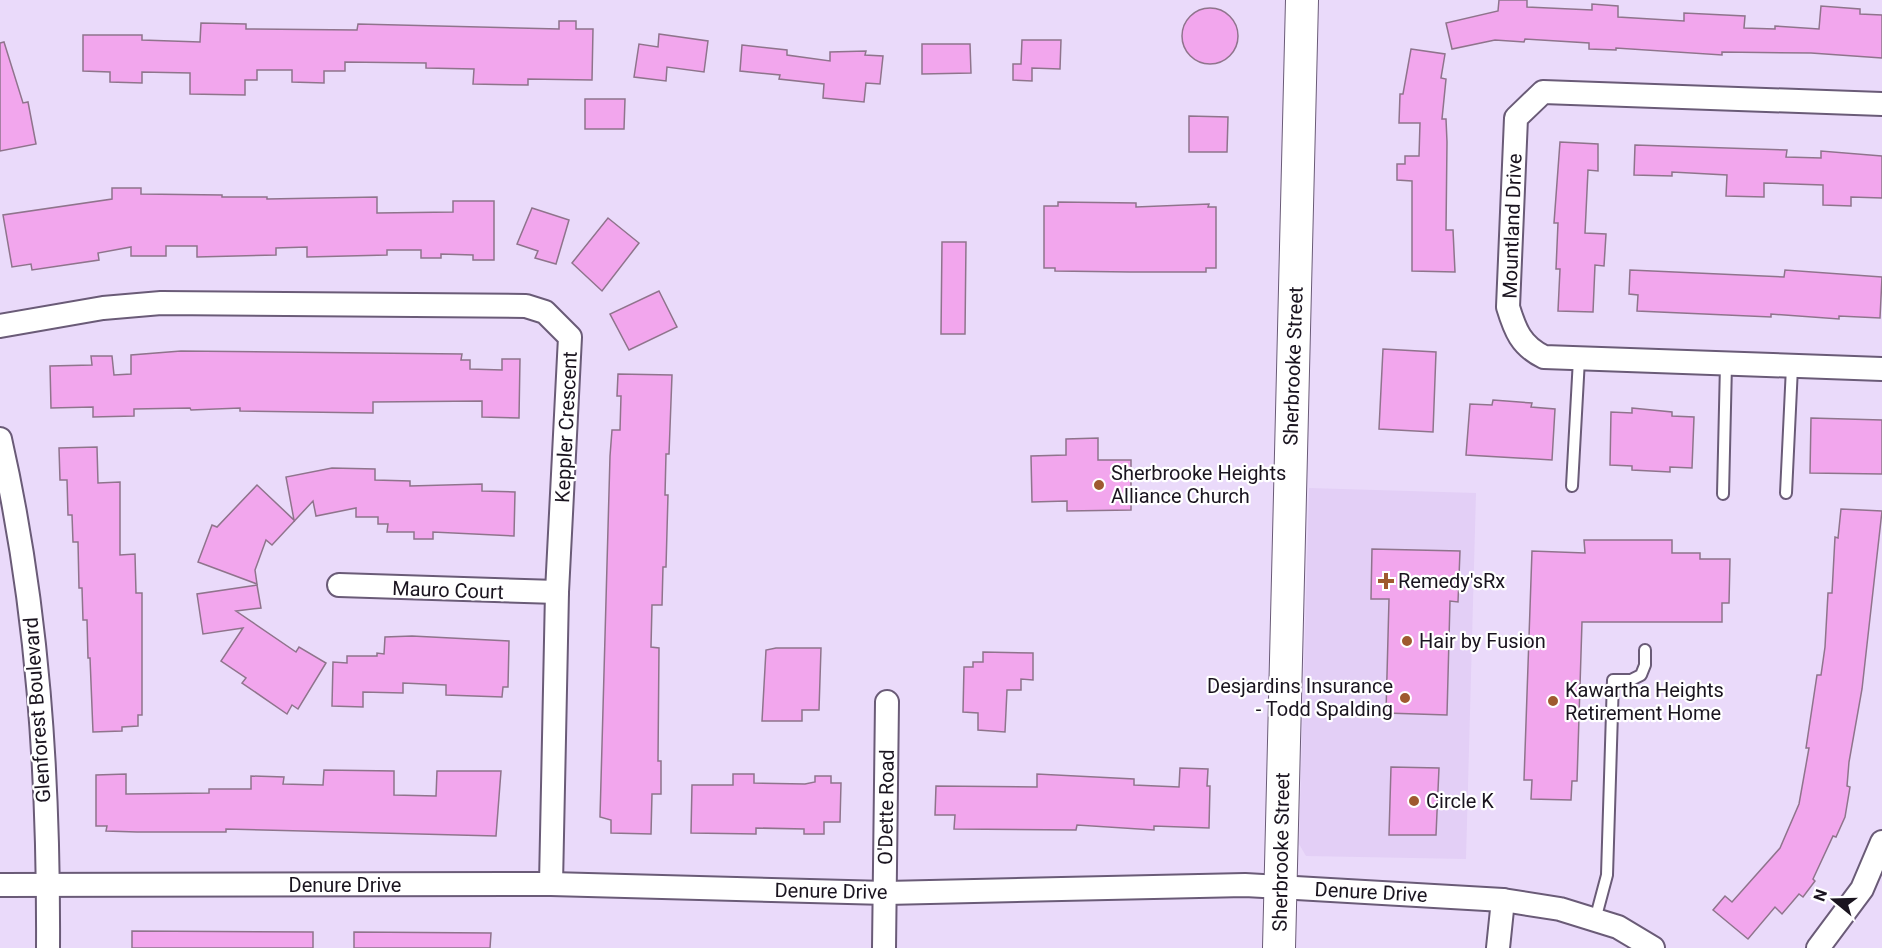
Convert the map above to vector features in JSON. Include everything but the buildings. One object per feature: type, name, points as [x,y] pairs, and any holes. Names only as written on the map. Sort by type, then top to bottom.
[{"type":"main road","name":"Sherbrooke Street","points":[[1278,948],[1302,0]]},
{"type":"street","name":"Mountland Drive","points":[[1882,104],[1543,92],[1516,118],[1508,307],[1516,332],[1529,350],[1544,357],[1882,369]]},
{"type":"street","name":"Keppler Crescent","points":[[0,326],[104,308],[161,303],[526,306],[545,312],[570,336],[557,592],[551,884]]},
{"type":"street","name":"Glenforest Boulevard","points":[[0,439],[23,559],[39,675],[48,886],[48,948]]},
{"type":"street","name":"Mauro Court","points":[[339,585],[453,591],[557,592]]},
{"type":"street","name":"O'Dette Road","points":[[884,948],[887,702]]},
{"type":"street","points":[[1818,948],[1862,889],[1882,842]]},
{"type":"street","name":"Denure Drive","points":[[0,885],[551,884],[886,893],[1233,885],[1503,900],[1560,909],[1618,927],[1653,948]]},
{"type":"street","points":[[1498,948],[1503,900]]},
{"type":"lane","points":[[1572,486],[1579,359]]},
{"type":"lane","points":[[1723,494],[1726,364]]},
{"type":"lane","points":[[1786,493],[1792,367]]},
{"type":"lane","points":[[1595,920],[1607,875],[1613,680],[1631,680],[1641,675],[1645,665],[1645,650]]},
{"type":"shaded area","points":[[1309,488],[1476,493],[1466,859],[1306,856],[1299,844]]},
{"type":"place","name":"Sherbrooke Heights Alliance Church","points":[[1099,485]]},
{"type":"place","name":"Remedy'sRx","points":[[1386,581]]},
{"type":"place","name":"Hair by Fusion","points":[[1407,641]]},
{"type":"place","name":"Desjardins Insurance - Todd Spalding","points":[[1405,698]]},
{"type":"place","name":"Kawartha Heights Retirement Home","points":[[1553,701]]},
{"type":"place","name":"Circle K","points":[[1414,801]]}]
